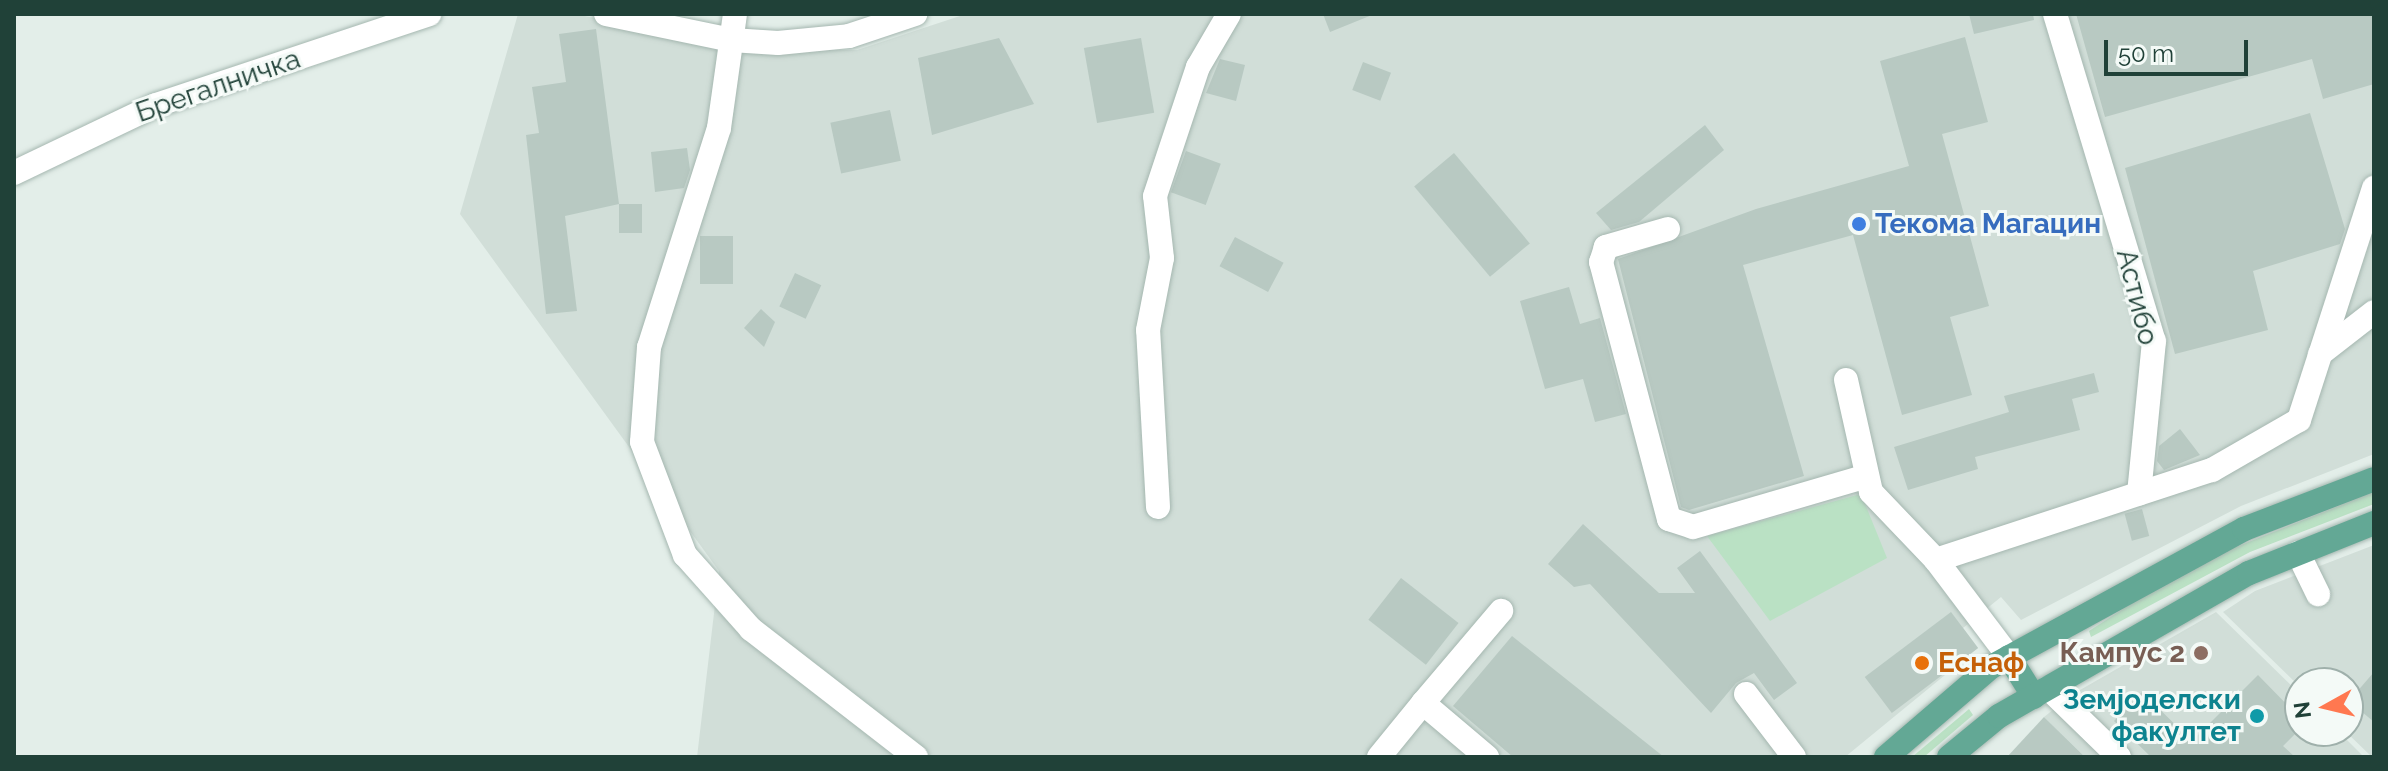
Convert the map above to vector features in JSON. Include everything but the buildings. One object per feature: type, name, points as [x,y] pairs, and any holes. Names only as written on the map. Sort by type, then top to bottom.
[{"type":"main road","points":[[1886,757],[2009,657],[2244,529],[2374,479]]},
{"type":"main road","points":[[1949,757],[1999,716],[2249,573],[2374,523]]},
{"type":"main road","points":[[2009,657],[2041,692]]},
{"type":"street","name":"Брегалничка","points":[[14,173],[156,105],[429,14]]},
{"type":"street","points":[[606,14],[731,40],[778,43],[849,36],[915,14]]},
{"type":"street","points":[[735,14],[719,128],[649,347],[642,442],[685,555],[751,629],[916,757]]},
{"type":"street","points":[[1158,507],[1148,330],[1162,258],[1155,196],[1198,67],[1229,14]]},
{"type":"street","name":"Астибо","points":[[2055,14],[2154,341],[2139,493]]},
{"type":"street","points":[[1936,560],[2212,470],[2299,420],[2374,188]]},
{"type":"street","points":[[1668,229],[1606,247],[1601,262],[1669,519],[1693,527],[1867,476]]},
{"type":"street","points":[[2320,354],[2374,312]]},
{"type":"street","points":[[1846,380],[1871,492],[1936,560],[2009,657]]},
{"type":"street","points":[[2298,553],[2318,594]]},
{"type":"street","points":[[1379,757],[1501,611]]},
{"type":"street","points":[[2041,692],[2119,757]]},
{"type":"street","points":[[1746,694],[1794,757]]},
{"type":"street","points":[[1423,703],[1487,757]]},
{"type":"shaded area","points":[[518,14],[575,14],[752,50],[857,50],[966,14],[2374,14],[2374,454],[2241,506],[2021,620],[2001,597],[1963,628],[1978,648],[1845,757],[697,757],[719,571],[460,214]]},
{"type":"shaded area","points":[[2374,545],[2374,757],[2362,747],[2364,667],[2284,667],[2284,671],[2223,612],[2255,591]]},
{"type":"shaded area","name":"Кампус 2","points":[[2216,612],[2284,678],[2284,747],[2354,747],[2364,757],[2085,757],[2044,717],[2073,694]]},
{"type":"green space","points":[[2374,492],[2374,504],[2250,552],[2091,637],[2089,631],[2191,565]]},
{"type":"green space","points":[[1861,494],[1887,558],[1770,621],[1707,536]]},
{"type":"green space","points":[[1969,709],[1973,715],[1924,757],[1912,757]]},
{"type":"place","name":"Текома Магацин","points":[[1859,224]]},
{"type":"place","name":"Кампус 2","points":[[2201,653]]},
{"type":"place","name":"Еснаф","points":[[1922,663]]},
{"type":"place","name":"Земјоделски факултет","points":[[2257,716]]}]
